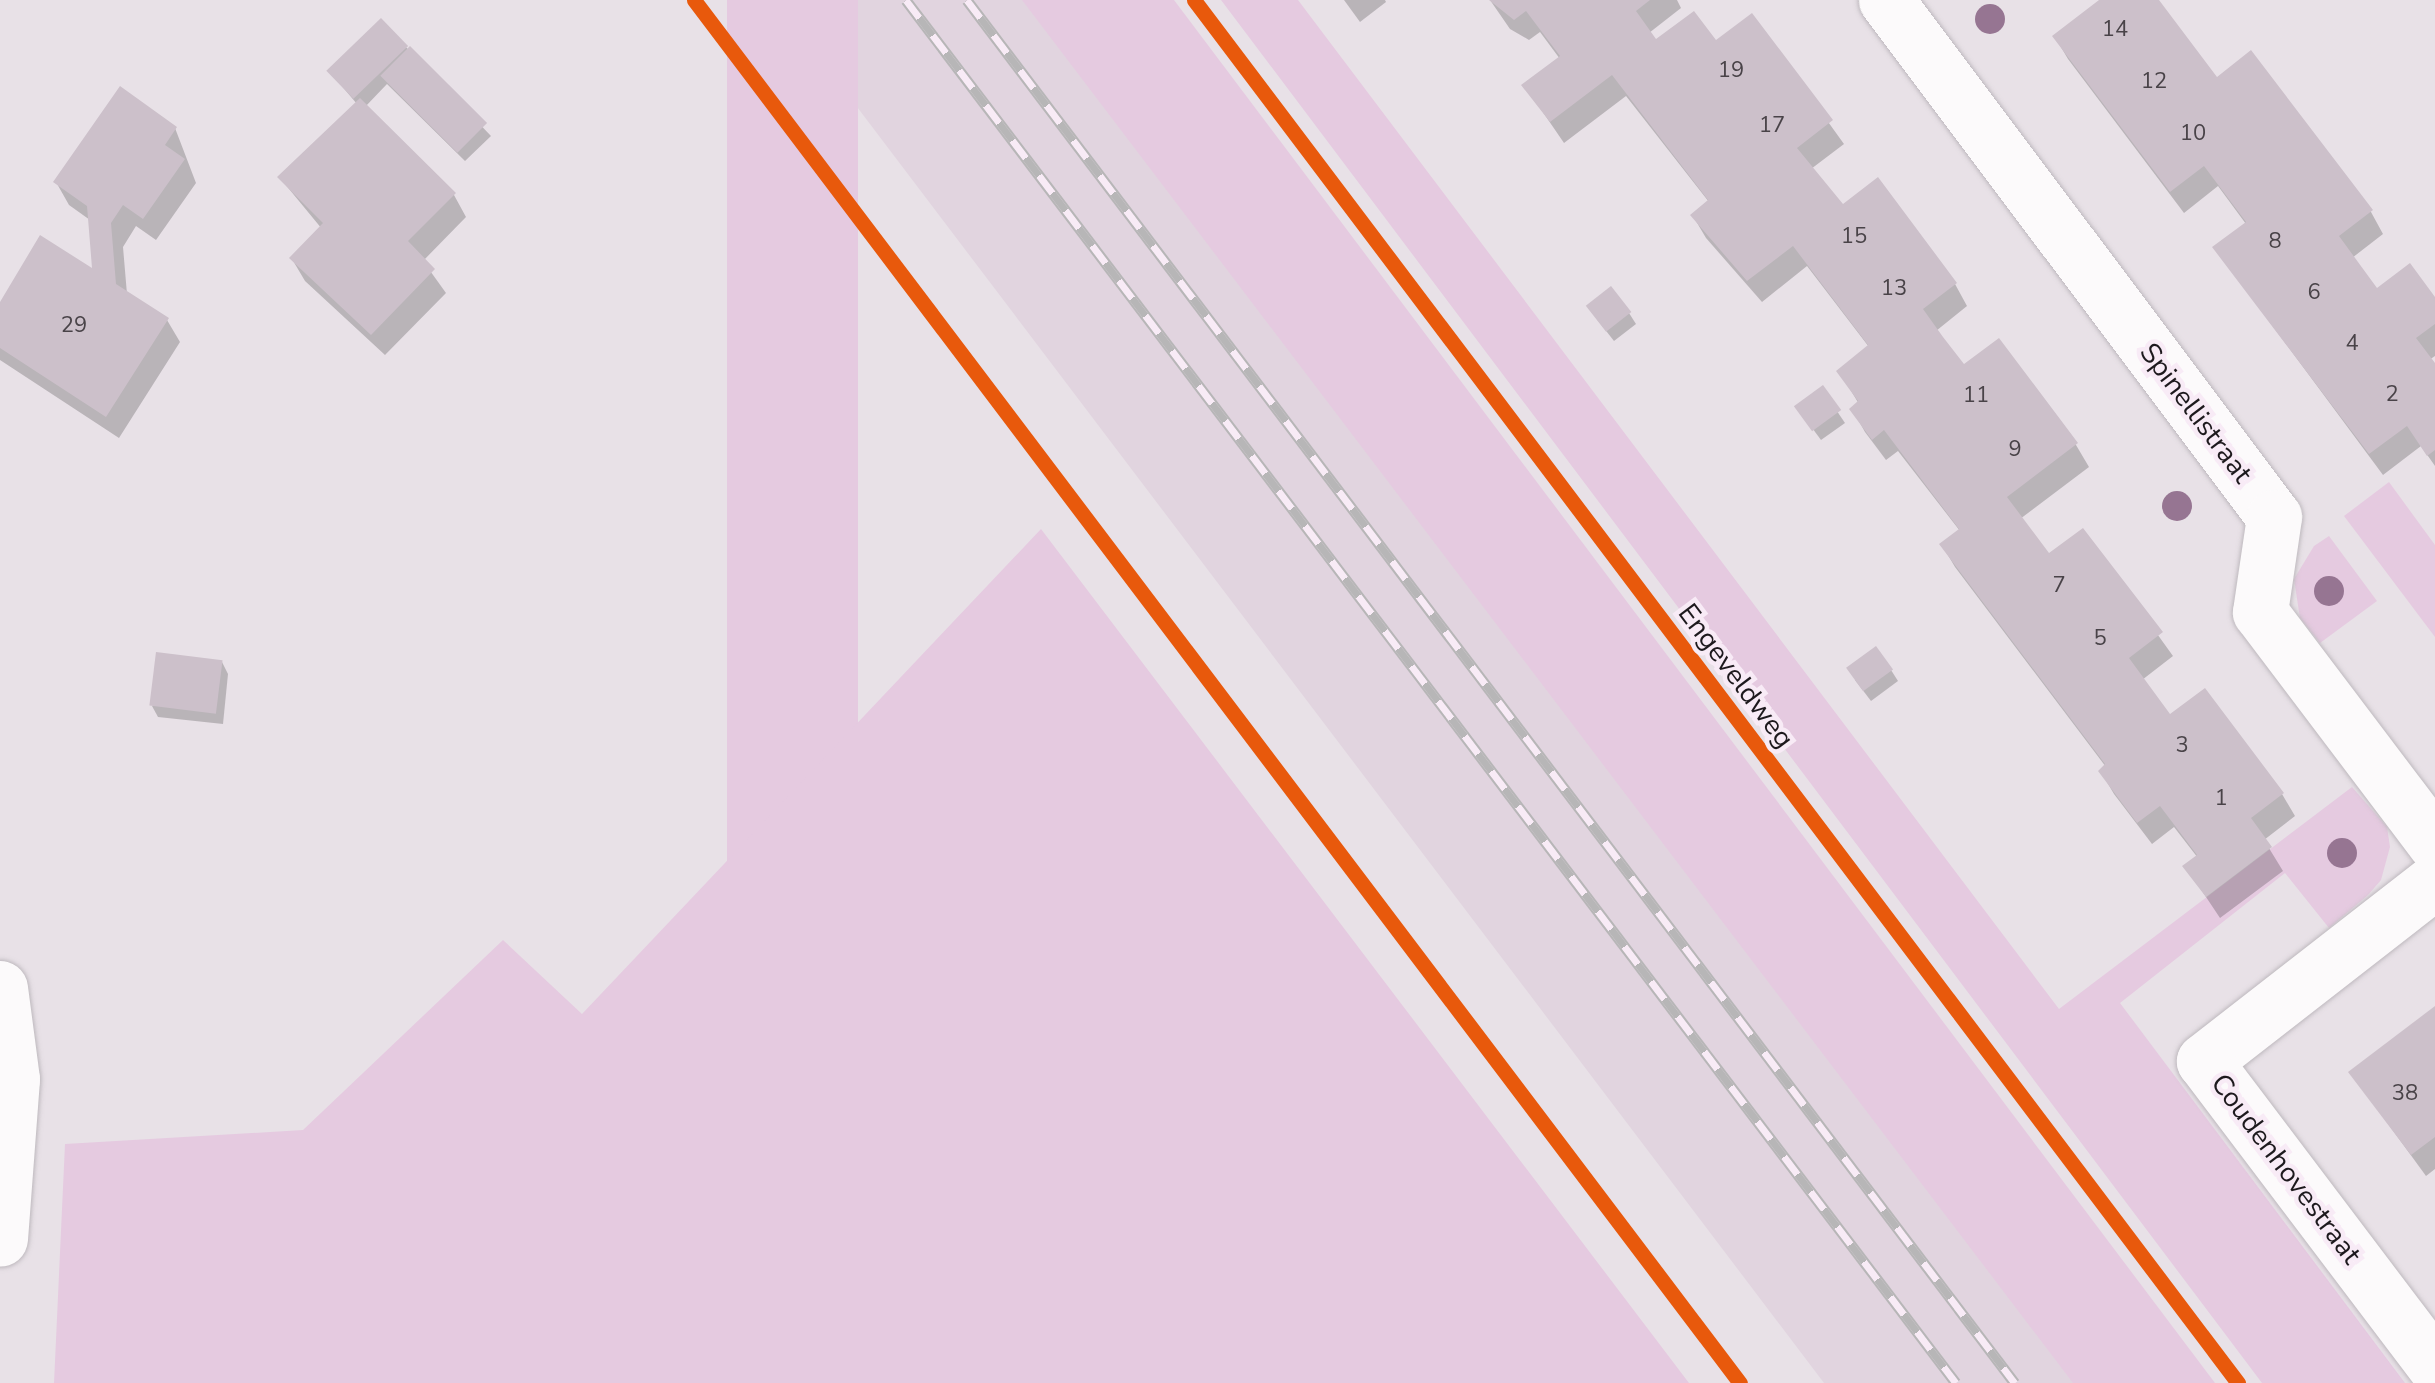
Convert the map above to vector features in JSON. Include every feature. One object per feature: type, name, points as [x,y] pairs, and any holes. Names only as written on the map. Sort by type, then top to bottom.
[{"type":"street","name":"Spinellistraat","points":[[1892,2],[2274,518],[2260,612],[2435,843]]},
{"type":"street","name":"Coudenhovestraat","points":[[2435,881],[2204,1060],[2435,1366]]},
{"type":"street","points":[[0,988],[12,1079],[0,1239]]},
{"type":"shaded area","points":[[727,0],[858,0],[858,1383],[727,1383]]},
{"type":"shaded area","points":[[776,0],[1150,0],[2190,1383],[1824,1383]]},
{"type":"shaded area","points":[[1022,0],[1174,0],[2215,1383],[2073,1383]]},
{"type":"shaded area","points":[[1221,0],[1298,0],[2059,1009],[2352,787],[2387,827],[2390,847],[2381,880],[2329,928],[2285,873],[2120,1003],[2405,1383],[2262,1383]]},
{"type":"shaded area","points":[[2389,482],[2435,545],[2435,637],[2344,516]]},
{"type":"shaded area","points":[[1041,529],[1689,1383],[54,1383],[65,1144],[303,1130],[503,940],[582,1014]]},
{"type":"shaded area","points":[[2329,536],[2377,601],[2320,643],[2300,618],[2294,579],[2314,546]]},
{"type":"building","points":[[1489,0],[1650,0],[1636,11],[1656,39],[1694,11],[1716,40],[1752,13],[1833,120],[1797,148],[1843,204],[1878,177],[1957,283],[1923,309],[1943,337],[1964,364],[1999,338],[2078,443],[2007,497],[2049,553],[2083,528],[2163,632],[2129,658],[2170,714],[2205,688],[2284,793],[2251,818],[2272,847],[2206,897],[2182,866],[2197,855],[2160,806],[2137,823],[2098,771],[2105,764],[1939,544],[1959,529],[1884,430],[1872,440],[1849,409],[1858,401],[1836,371],[1868,345],[1793,246],[1747,281],[1690,215],[1708,200],[1612,75],[1550,122],[1521,85],[1560,56],[1526,11],[1514,20]]},
{"type":"building","points":[[2099,0],[2159,0],[2217,77],[2251,50],[2373,210],[2339,236],[2377,288],[2410,263],[2435,297],[2435,324],[2416,338],[2435,363],[2435,450],[2427,456],[2407,426],[2369,454],[2212,247],[2246,222],[2204,166],[2170,192],[2052,36]]},
{"type":"building","points":[[381,18],[408,46],[353,99],[326,71]]},
{"type":"building","points":[[410,46],[487,123],[457,153],[380,76]]},
{"type":"building","points":[[120,86],[177,127],[165,145],[185,159],[143,219],[123,205],[111,223],[116,284],[169,318],[106,417],[0,348],[0,302],[40,235],[92,268],[87,206],[53,182]]},
{"type":"building","points":[[360,98],[456,193],[408,241],[435,269],[371,335],[289,258],[323,223],[277,177]]},
{"type":"building","points":[[1611,286],[1631,312],[1606,332],[1586,306]]},
{"type":"building","points":[[1823,385],[1841,410],[1812,431],[1794,406]]},
{"type":"building","points":[[1876,646],[1893,669],[1863,691],[1846,668]]},
{"type":"building","points":[[156,652],[223,660],[216,714],[149,706]]},
{"type":"building","points":[[2435,1006],[2435,1137],[2411,1155],[2348,1072]]},
{"type":"railway","points":[[906,0],[1956,1383]]},
{"type":"railway","points":[[967,0],[2015,1383]]},
{"type":"cycle path","points":[[694,0],[1740,1383]]},
{"type":"cycle path","name":"Engeveldweg","points":[[1194,0],[2238,1383]]}]
